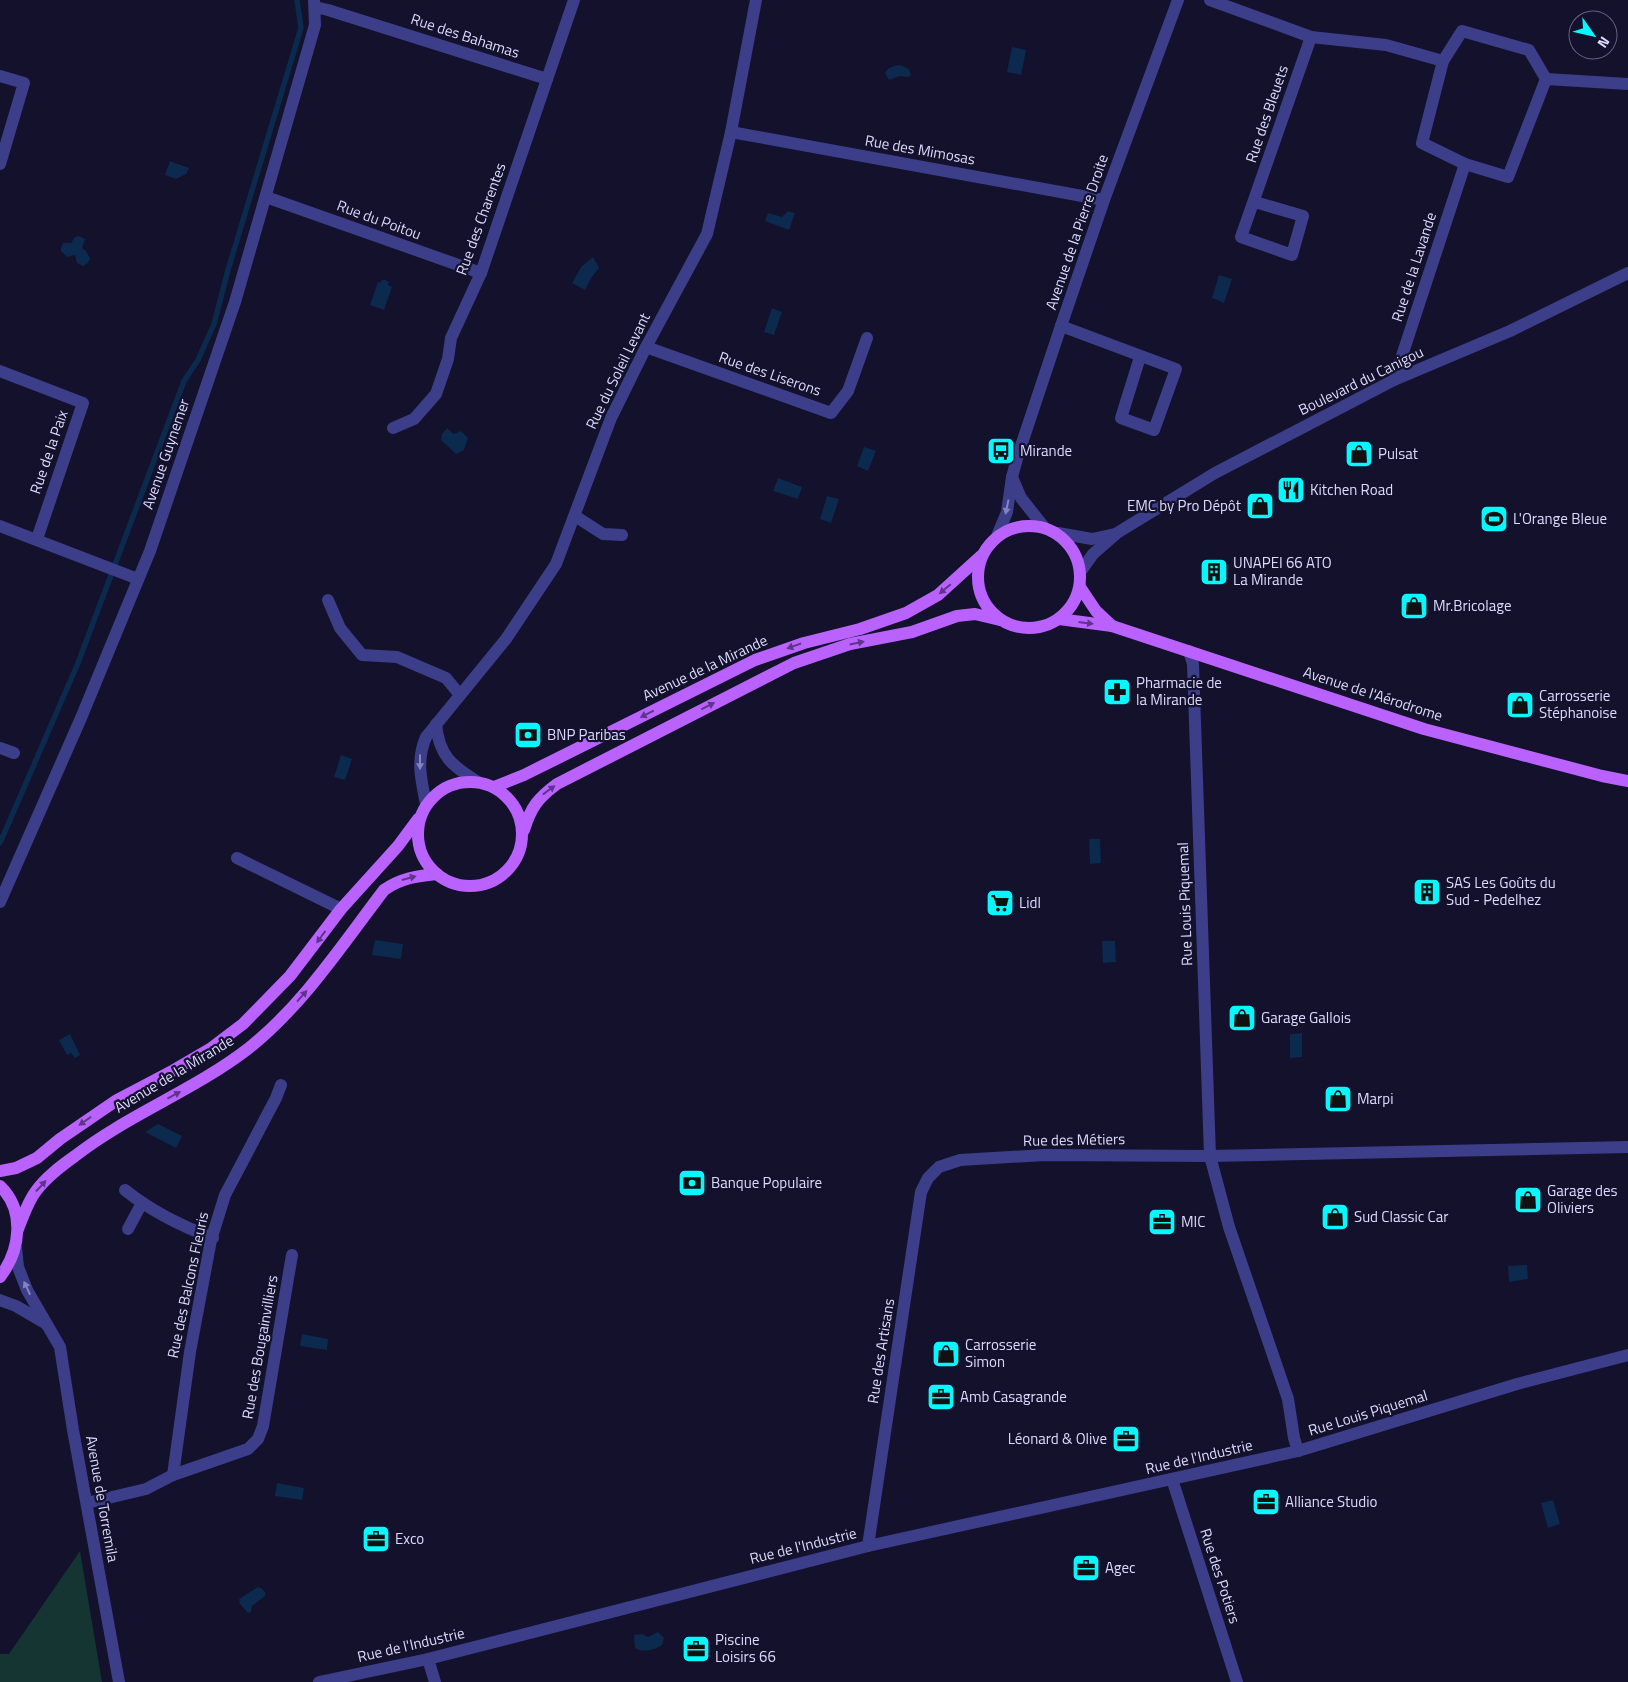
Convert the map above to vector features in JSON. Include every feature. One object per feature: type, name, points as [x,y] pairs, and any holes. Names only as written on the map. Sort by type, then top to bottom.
[{"type":"main road","points":[[524,830],[518,812],[510,800],[494,787],[478,782],[453,784],[426,804],[418,818],[417,844],[423,860],[437,874],[450,882],[473,886],[496,880],[515,859],[530,811],[542,795],[557,784],[794,663],[850,644],[912,632],[957,616],[975,614],[1000,620],[1019,628],[1042,627],[1059,619],[1076,599],[1080,587],[1081,572],[1073,550],[1058,533],[1044,527],[1019,526],[997,536],[988,545],[982,556],[978,574],[980,591],[988,607],[1000,620]]},
{"type":"main road","name":"Avenue de la Mirande","points":[[494,787],[524,775],[755,660],[804,643],[860,629],[906,613],[938,595],[982,556]]},
{"type":"main road","name":"Avenue de l'Aérodrome","points":[[1080,587],[1096,611],[1112,626]]},
{"type":"main road","name":"Avenue de l'Aérodrome","points":[[1059,619],[1112,626],[1424,728],[1602,776],[1628,781]]},
{"type":"main road","name":"Avenue de la Mirande","points":[[0,1171],[16,1168],[37,1158],[117,1100],[210,1049],[243,1024],[290,976],[341,909],[398,846],[418,818]]},
{"type":"main road","name":"Avenue de la Mirande","points":[[18,1229],[35,1192],[56,1170],[100,1138],[220,1067],[248,1048],[280,1021],[325,968],[384,890],[395,882],[412,876],[437,874]]},
{"type":"main road","points":[[0,1186],[14,1207],[18,1229],[16,1248],[9,1266],[0,1276]]},
{"type":"street","name":"Rue des Charentes","points":[[393,428],[414,419],[436,394],[448,359],[451,338],[481,273],[574,0]]},
{"type":"street","name":"Rue du Soleil Levant","points":[[426,804],[419,768],[420,750],[426,737],[506,639],[556,564],[612,418],[646,348],[707,234],[731,132],[756,0]]},
{"type":"street","name":"Avenue de la Pierre Droite","points":[[997,536],[1007,512],[1012,477],[1018,455],[1061,326],[1104,200],[1178,0]]},
{"type":"street","points":[[1210,0],[1311,37],[1386,45],[1443,61]]},
{"type":"street","name":"Rue des Bahamas","points":[[314,4],[548,79]]},
{"type":"street","name":"Avenue Guynemer","points":[[0,902],[74,735],[150,551],[232,311],[315,25],[314,4]]},
{"type":"street","points":[[1462,31],[1529,50],[1546,79],[1508,177],[1465,164],[1422,143],[1443,61],[1462,31]]},
{"type":"street","name":"Rue des Bleuets","points":[[1255,202],[1303,216],[1292,256],[1241,237],[1255,202],[1311,37]]},
{"type":"street","points":[[0,76],[24,83],[0,164]]},
{"type":"street","points":[[1546,79],[1628,84]]},
{"type":"street","name":"Rue des Mimosas","points":[[731,132],[1104,200]]},
{"type":"street","name":"Rue de la Lavande","points":[[1394,380],[1465,164]]},
{"type":"street","name":"Rue du Poitou","points":[[266,197],[481,273]]},
{"type":"street","name":"Boulevard du Canigou","points":[[1081,572],[1093,554],[1117,533],[1215,473],[1394,380],[1510,332],[1628,273]]},
{"type":"street","points":[[1061,326],[1176,369],[1154,430],[1121,418],[1140,357]]},
{"type":"street","name":"Rue des Liserons","points":[[646,348],[832,413],[848,391],[867,338]]},
{"type":"street","name":"Rue de la Paix","points":[[0,371],[83,403],[37,539]]},
{"type":"street","points":[[1012,477],[1021,498],[1044,527]]},
{"type":"street","points":[[575,516],[603,534],[622,535]]},
{"type":"street","points":[[0,526],[138,579]]},
{"type":"street","name":"Boulevard du Canigou","points":[[1058,533],[1092,539],[1117,533]]},
{"type":"street","points":[[328,600],[340,628],[362,655],[398,656],[446,678],[460,695]]},
{"type":"street","name":"Rue Louis Piquemal","points":[[1189,651],[1193,664],[1194,684],[1210,1156],[1229,1227],[1288,1399],[1298,1451],[1517,1384],[1628,1355]]},
{"type":"street","points":[[436,724],[438,739],[445,757],[459,770],[478,782]]},
{"type":"street","points":[[0,748],[14,753]]},
{"type":"street","points":[[237,858],[341,909]]},
{"type":"street","name":"Rue des Balcons Fleuris","points":[[173,1475],[190,1352],[213,1238],[224,1195],[276,1098],[280,1085]]},
{"type":"street","points":[[1210,1156],[1628,1147]]},
{"type":"street","name":"Rue des Métiers","points":[[939,1167],[960,1160],[1045,1155],[1210,1156]]},
{"type":"street","name":"Rue des Artisans","points":[[868,1546],[921,1192],[928,1178],[939,1167]]},
{"type":"street","points":[[125,1190],[142,1203],[186,1227],[213,1238]]},
{"type":"street","points":[[128,1229],[142,1203]]},
{"type":"street","name":"Avenue de Torremila","points":[[16,1248],[18,1267],[27,1290],[60,1347],[119,1682]]},
{"type":"street","name":"Rue des Bougainvilliers","points":[[87,1503],[146,1489],[173,1475],[248,1449],[258,1439],[263,1426],[292,1255]]},
{"type":"street","points":[[0,1300],[16,1306],[48,1324]]},
{"type":"street","name":"Rue de l'Industrie","points":[[319,1682],[428,1659],[868,1546],[1298,1451]]},
{"type":"street","name":"Rue des Potiers","points":[[1172,1479],[1236,1682]]},
{"type":"street","points":[[428,1659],[434,1682]]},
{"type":"green space","points":[[80,1551],[102,1682],[0,1682],[0,1654],[9,1654]]},
{"type":"water","points":[[1012,47],[1026,50],[1021,75],[1007,72]]},
{"type":"water","points":[[900,65],[909,69],[911,75],[889,80],[885,73],[886,71],[891,67]]},
{"type":"water","points":[[170,161],[189,168],[186,174],[176,179],[165,175]]},
{"type":"water","points":[[788,211],[795,213],[789,230],[765,221],[768,213],[782,217]]},
{"type":"water","points":[[79,236],[85,239],[82,248],[90,258],[88,263],[83,266],[77,263],[75,255],[67,257],[61,251],[63,243],[71,243],[75,237]]},
{"type":"water","points":[[593,257],[599,268],[585,290],[572,283],[581,267]]},
{"type":"water","points":[[1219,275],[1232,279],[1224,303],[1212,298]]},
{"type":"water","points":[[382,280],[389,282],[388,285],[392,287],[384,310],[370,305],[378,282],[380,283]]},
{"type":"water","points":[[772,308],[782,312],[774,335],[764,332]]},
{"type":"water","points":[[447,428],[454,434],[461,431],[468,438],[464,450],[456,454],[441,440],[442,434]]},
{"type":"water","points":[[864,447],[876,451],[868,471],[857,466]]},
{"type":"water","points":[[778,478],[802,487],[798,499],[773,491]]},
{"type":"water","points":[[827,496],[839,499],[831,523],[820,519]]},
{"type":"water","points":[[341,755],[352,759],[345,780],[334,777]]},
{"type":"water","points":[[1089,839],[1100,839],[1101,863],[1090,864]]},
{"type":"water","points":[[375,940],[403,944],[401,959],[372,955]]},
{"type":"water","points":[[1102,941],[1115,941],[1116,962],[1103,963]]},
{"type":"water","points":[[1302,1033],[1302,1057],[1290,1058],[1290,1034]]},
{"type":"water","points":[[70,1034],[80,1055],[75,1058],[71,1053],[67,1055],[59,1040]]},
{"type":"water","points":[[158,1124],[182,1136],[176,1148],[145,1132]]},
{"type":"water","points":[[1527,1265],[1528,1279],[1509,1282],[1508,1266]]},
{"type":"water","points":[[302,1334],[328,1339],[327,1350],[300,1346]]},
{"type":"water","points":[[277,1483],[304,1488],[302,1500],[275,1496]]},
{"type":"water","points":[[1553,1500],[1560,1524],[1548,1528],[1541,1503]]},
{"type":"water","points":[[258,1587],[265,1592],[265,1596],[252,1606],[251,1612],[248,1613],[240,1604],[239,1599]]},
{"type":"water","points":[[658,1632],[664,1638],[662,1645],[648,1650],[638,1650],[635,1648],[634,1635],[642,1634],[648,1637]]},
{"type":"waterway","points":[[0,843],[78,663],[184,381],[198,360],[214,324],[228,270],[301,28],[297,0]]},
{"type":"place","name":"Mirande","points":[[1001,451]]},
{"type":"place","name":"Pulsat","points":[[1359,454]]},
{"type":"place","name":"Kitchen Road","points":[[1291,490]]},
{"type":"place","name":"EMC by Pro Dépôt","points":[[1260,506]]},
{"type":"place","name":"L'Orange Bleue","points":[[1494,519]]},
{"type":"place","name":"UNAPEI 66 ATO La Mirande","points":[[1214,572]]},
{"type":"place","name":"Mr.Bricolage","points":[[1414,606]]},
{"type":"place","name":"Pharmacie de la Mirande","points":[[1117,692]]},
{"type":"place","name":"Carrosserie Stéphanoise","points":[[1520,705]]},
{"type":"place","name":"BNP Paribas","points":[[528,735]]},
{"type":"place","name":"SAS Les Goûts du Sud - Pedelhez","points":[[1427,892]]},
{"type":"place","name":"Lidl","points":[[1000,903]]},
{"type":"place","name":"Garage Gallois","points":[[1242,1018]]},
{"type":"place","name":"Marpi","points":[[1338,1099]]},
{"type":"place","name":"Banque Populaire","points":[[692,1183]]},
{"type":"place","name":"Garage des Oliviers","points":[[1528,1200]]},
{"type":"place","name":"Sud Classic Car","points":[[1335,1217]]},
{"type":"place","name":"MIC","points":[[1162,1222]]},
{"type":"place","name":"Carrosserie Simon","points":[[946,1354]]},
{"type":"place","name":"Amb Casagrande","points":[[941,1397]]},
{"type":"place","name":"Léonard & Olive","points":[[1126,1439]]},
{"type":"place","name":"Alliance Studio","points":[[1266,1502]]},
{"type":"place","name":"Exco","points":[[376,1539]]},
{"type":"place","name":"Agec","points":[[1086,1568]]},
{"type":"place","name":"Piscine Loisirs 66","points":[[696,1649]]}]
